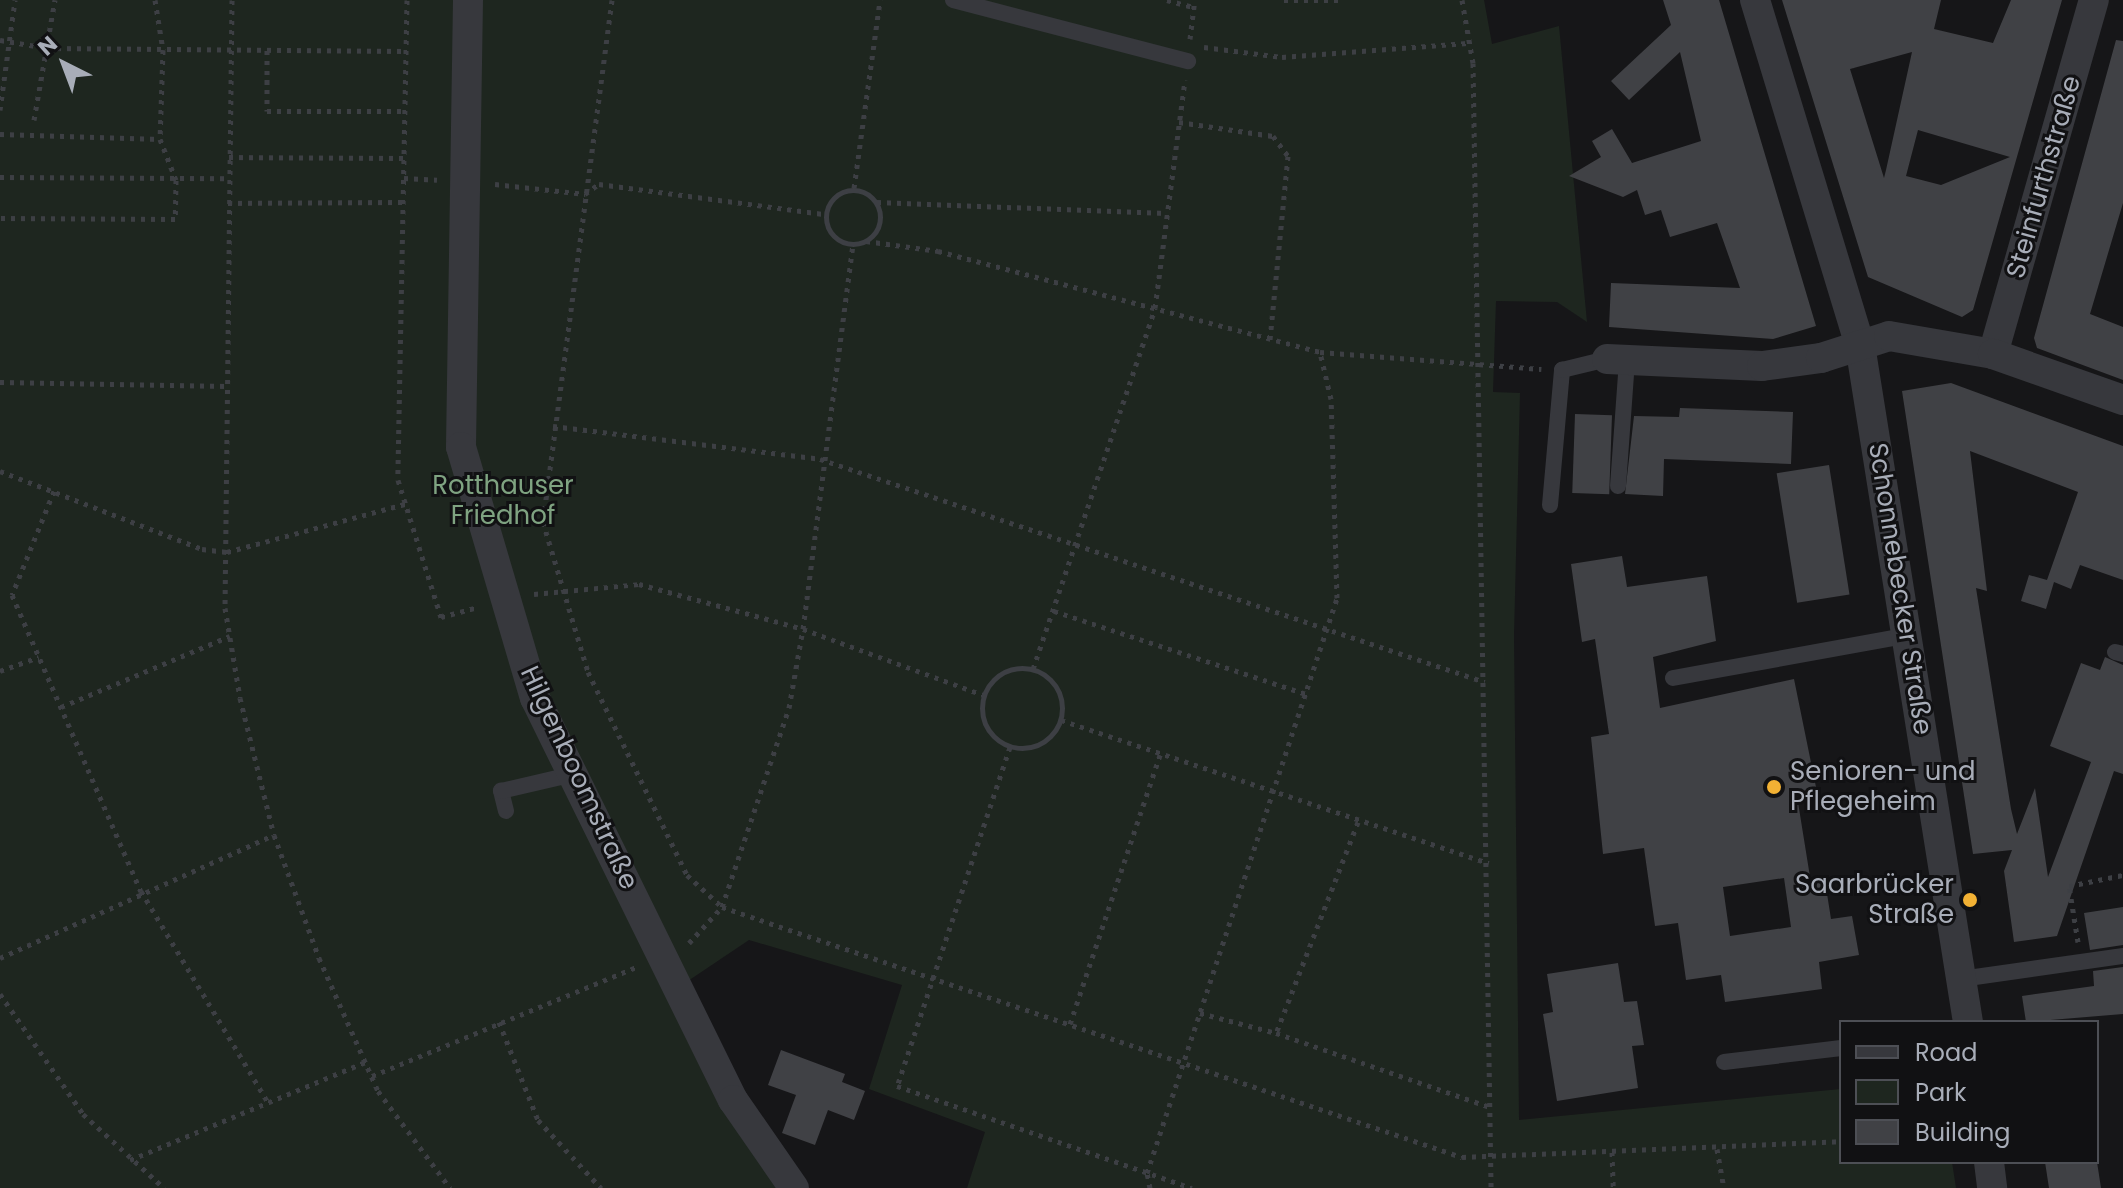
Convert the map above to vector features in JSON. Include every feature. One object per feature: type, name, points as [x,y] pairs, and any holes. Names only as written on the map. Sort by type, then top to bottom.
[{"type":"street","name":"Hilgenboomstraße","points":[[468,0],[461,447],[535,698],[665,955],[733,1100],[794,1188]]},
{"type":"street","name":"Schonnebecker Straße","points":[[1755,0],[1860,345],[1909,635],[1968,1020]]},
{"type":"street","name":"Steinfurthstraße","points":[[1993,354],[2094,0]]},
{"type":"street","points":[[1617,360],[1762,366],[1889,336],[1993,354],[2123,400]]},
{"type":"street","points":[[1989,1164],[1992,1188]]},
{"type":"lane","points":[[953,0],[1188,61]]},
{"type":"lane","points":[[1550,505],[1562,370],[1617,360],[1618,486]]},
{"type":"lane","points":[[1673,678],[1909,635]]},
{"type":"lane","points":[[506,811],[501,791],[574,774]]},
{"type":"lane","points":[[1961,979],[2123,956]]},
{"type":"lane","points":[[1724,1062],[1839,1048]]},
{"type":"path","points":[[0,110],[15,0]]},
{"type":"path","points":[[34,120],[55,0]]},
{"type":"path","points":[[0,218],[175,219],[176,180],[160,139],[163,50],[155,0]]},
{"type":"path","points":[[232,0],[228,50],[227,552],[230,636],[274,835],[372,1076],[399,1128],[450,1188]]},
{"type":"path","points":[[407,0],[398,480],[408,503],[441,617],[566,588],[639,584],[803,629],[983,695]]},
{"type":"path","points":[[612,0],[553,426],[543,522],[566,588],[588,672],[687,875],[722,907],[1462,1157],[1717,1149],[1839,1141]]},
{"type":"path","points":[[854,188],[880,0]]},
{"type":"path","points":[[1167,0],[1194,4],[1190,46],[1282,57],[1470,43]]},
{"type":"path","points":[[1284,0],[1341,0]]},
{"type":"path","points":[[1462,0],[1470,43],[1478,365],[1489,863],[1491,1188]]},
{"type":"path","points":[[0,40],[47,48],[405,51]]},
{"type":"path","points":[[267,50],[267,111],[406,111]]},
{"type":"path","points":[[1033,669],[1155,308],[1188,61]]},
{"type":"path","points":[[1179,122],[1273,136],[1288,156],[1270,341]]},
{"type":"path","points":[[0,134],[160,139]]},
{"type":"path","points":[[229,157],[405,158]]},
{"type":"path","points":[[0,177],[228,178]]},
{"type":"path","points":[[404,178],[585,194],[599,184],[825,214]]},
{"type":"path","points":[[854,188],[877,202],[1166,213]]},
{"type":"path","points":[[854,188],[835,195],[825,214],[832,235],[853,245],[866,241],[938,251],[1320,352],[1562,370]]},
{"type":"path","points":[[228,203],[404,202]]},
{"type":"path","points":[[866,241],[881,217],[877,202]]},
{"type":"path","points":[[372,1076],[665,955],[707,931],[722,907],[789,708],[803,629],[820,459],[853,245]]},
{"type":"path","points":[[1150,1188],[1147,1173],[1337,598],[1331,399],[1320,352]]},
{"type":"path","points":[[0,382],[227,386]]},
{"type":"path","points":[[553,426],[820,459],[1328,626],[1485,682]]},
{"type":"path","points":[[0,471],[202,549],[227,552],[408,503]]},
{"type":"path","points":[[54,491],[12,595],[141,891],[267,1101]]},
{"type":"path","points":[[1054,611],[1306,694]]},
{"type":"path","points":[[61,707],[230,636]]},
{"type":"path","points":[[0,671],[39,657]]},
{"type":"path","points":[[1033,669],[1052,680],[1061,720],[1032,747],[1010,747],[982,717],[983,695],[1004,673],[1033,669]]},
{"type":"path","points":[[1061,720],[1272,795],[1489,863]]},
{"type":"path","points":[[1010,747],[897,1086],[1192,1188]]},
{"type":"path","points":[[1070,1024],[1160,755]]},
{"type":"path","points":[[1276,1033],[1358,822]]},
{"type":"path","points":[[0,958],[141,891],[274,835]]},
{"type":"path","points":[[2081,962],[2069,886],[2123,875]]},
{"type":"path","points":[[0,994],[83,1114],[164,1188]]},
{"type":"path","points":[[1200,1013],[1276,1033],[1490,1107]]},
{"type":"path","points":[[499,1022],[538,1120],[601,1188]]},
{"type":"path","points":[[130,1160],[366,1062]]},
{"type":"path","points":[[1717,1149],[1724,1188]]},
{"type":"path","points":[[1612,1152],[1613,1188]]},
{"type":"green space","name":"Rotthauser Friedhof","points":[[0,0],[1484,0],[1492,44],[1559,26],[1587,322],[1557,302],[1496,301],[1493,392],[1520,393],[1514,636],[1519,1120],[1839,1089],[1839,1164],[1952,1164],[1956,1188],[967,1188],[985,1132],[869,1089],[902,985],[749,940],[676,989],[786,1188],[0,1188]]},
{"type":"building","points":[[1663,0],[1719,0],[1816,326],[1773,339],[1609,327],[1611,283],[1740,288],[1717,223],[1670,237],[1661,210],[1645,215],[1637,190],[1623,197],[1569,176],[1601,157],[1592,141],[1612,129],[1632,163],[1701,141],[1680,52],[1629,100],[1611,81],[1671,25]]},
{"type":"building","points":[[1782,0],[1941,0],[1934,29],[1993,43],[2011,0],[2062,0],[1973,310],[1962,317],[1868,277]],"holes":[[[1912,52],[1886,170],[1884,178],[1850,69]],[[1918,130],[2010,157],[1941,185],[1906,176]]]},
{"type":"building","points":[[2116,40],[2123,41],[2123,203],[2090,314],[2123,327],[2123,380],[2037,348],[2034,338]]},
{"type":"building","points":[[1951,383],[2123,446],[2123,580],[2080,565],[2071,589],[2047,580],[2078,492],[1970,451],[1987,591],[1976,588],[2011,809],[2017,834],[2035,788],[2048,877],[2091,762],[2050,746],[2081,663],[2100,670],[2105,657],[2123,665],[2123,774],[2114,771],[2057,936],[2014,942],[2004,871],[2012,850],[1973,854],[1902,391]]},
{"type":"building","points":[[1680,408],[1793,412],[1791,464],[1664,459],[1663,496],[1625,494],[1634,416],[1679,417]]},
{"type":"building","points":[[1575,414],[1612,415],[1609,494],[1572,493]]},
{"type":"building","points":[[1829,465],[1849,594],[1797,603],[1777,473]]},
{"type":"building","points":[[1622,556],[1627,587],[1707,576],[1716,641],[1653,657],[1660,708],[1794,679],[1817,792],[1797,796],[1811,883],[1825,881],[1831,919],[1852,916],[1859,955],[1819,962],[1822,989],[1725,1002],[1721,975],[1686,980],[1678,923],[1655,926],[1644,848],[1603,854],[1591,737],[1609,734],[1595,639],[1582,642],[1571,564]],"holes":[[[1784,878],[1791,927],[1730,936],[1723,887]]]},
{"type":"building","points":[[2029,575],[2054,582],[2046,609],[2021,601]]},
{"type":"building","points":[[2123,907],[2123,945],[2090,950],[2084,913]]},
{"type":"building","points":[[1618,963],[1624,1002],[1637,1001],[1644,1045],[1632,1046],[1638,1088],[1557,1101],[1543,1014],[1553,1012],[1547,974]]},
{"type":"building","points":[[2123,967],[2123,1014],[2026,1020],[2022,996],[2094,986],[2093,971]]},
{"type":"building","points":[[781,1050],[845,1074],[842,1082],[865,1091],[854,1120],[828,1110],[815,1145],[782,1133],[796,1095],[768,1085]]},
{"type":"building","points":[[2045,1164],[2097,1164],[2101,1188],[2049,1188]]},
{"type":"place","name":"Senioren- und Pflegeheim","points":[[1774,787]]},
{"type":"place","name":"Saarbrücker Straße","points":[[1970,900]]}]
